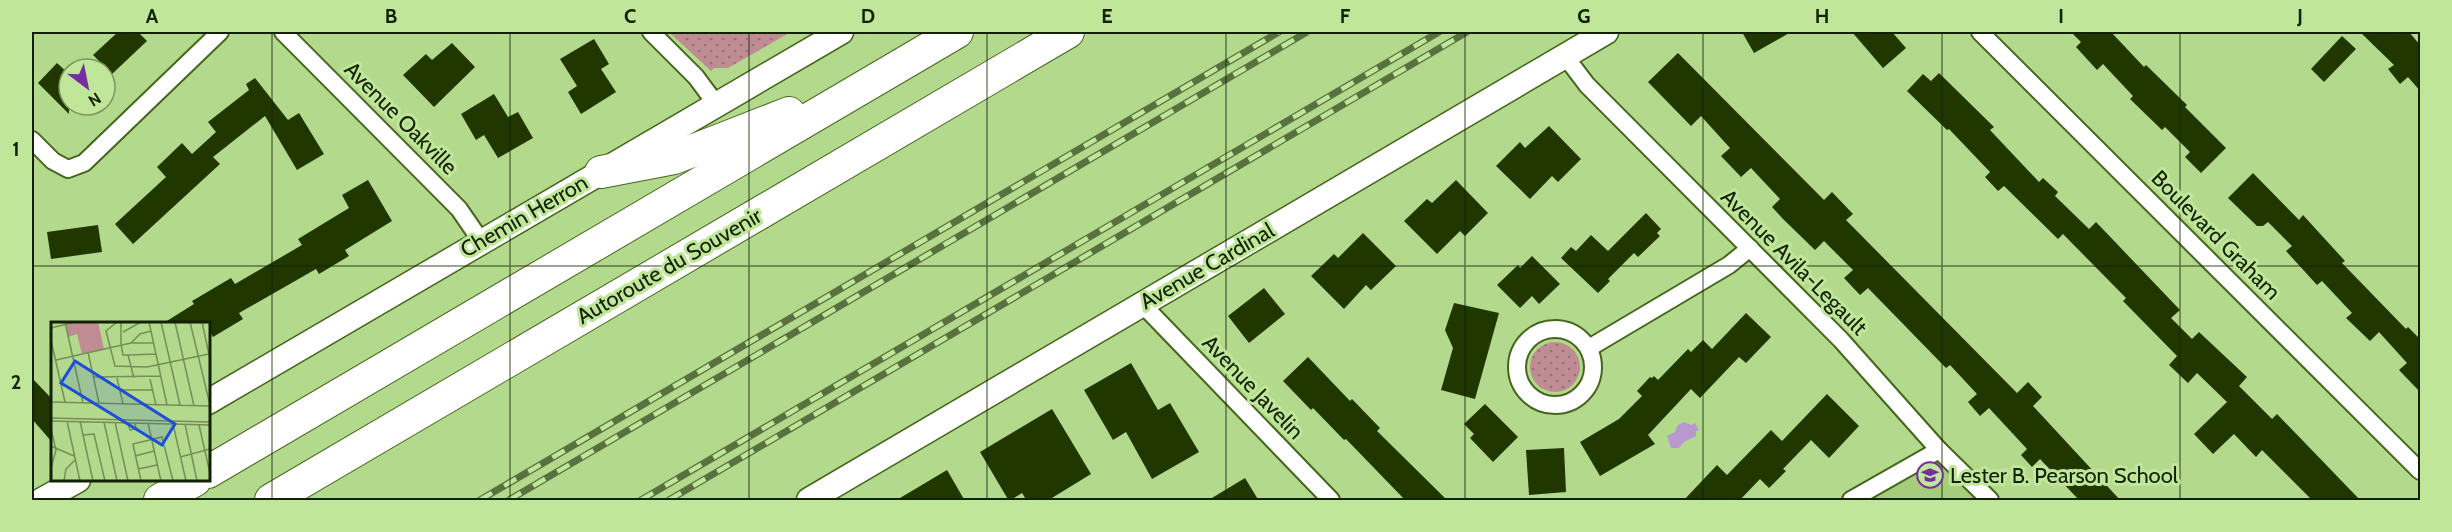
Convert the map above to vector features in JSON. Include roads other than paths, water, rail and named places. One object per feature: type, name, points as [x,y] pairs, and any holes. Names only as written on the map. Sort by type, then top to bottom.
[{"type":"highway","points":[[210,471],[957,32]]},
{"type":"highway","name":"Autoroute du Souvenir","points":[[271,501],[1068,32]]},
{"type":"highway","points":[[601,172],[674,158],[882,76]]},
{"type":"highway","points":[[160,501],[193,481]]},
{"type":"main road","name":"Chemin Herron","points":[[210,401],[841,32]]},
{"type":"main road","name":"Avenue Cardinal","points":[[808,501],[1606,32]]},
{"type":"main road","points":[[42,501],[76,481]]},
{"type":"street","points":[[32,140],[53,161],[68,170],[84,163],[220,32]]},
{"type":"street","name":"Avenue Oakville","points":[[283,32],[459,209],[481,242]]},
{"type":"street","points":[[651,32],[696,77],[716,104]]},
{"type":"street","name":"Boulevard Graham","points":[[1980,32],[2421,471]]},
{"type":"street","name":"Avenue Avila-Legault","points":[[1565,56],[1587,85],[1841,340],[1939,450],[1990,501]]},
{"type":"street","points":[[1588,348],[1729,266],[1750,248]]},
{"type":"street","name":"Avenue Javelin","points":[[1142,304],[1331,501]]},
{"type":"street","points":[[1566,330],[1579,337],[1588,348],[1593,362],[1593,376],[1587,390],[1576,400],[1562,405],[1547,405],[1534,399],[1524,389],[1518,376],[1518,361],[1522,348],[1532,337],[1545,331],[1566,330]]},
{"type":"street","points":[[1851,501],[1939,450]]},
{"type":"railway","points":[[480,500],[1279,32]]},
{"type":"railway","points":[[509,500],[1307,32]]},
{"type":"railway","points":[[641,500],[1439,32]]},
{"type":"railway","points":[[669,500],[1467,32]]},
{"type":"place","name":"Lester B. Pearson School","points":[[1930,475]]}]
